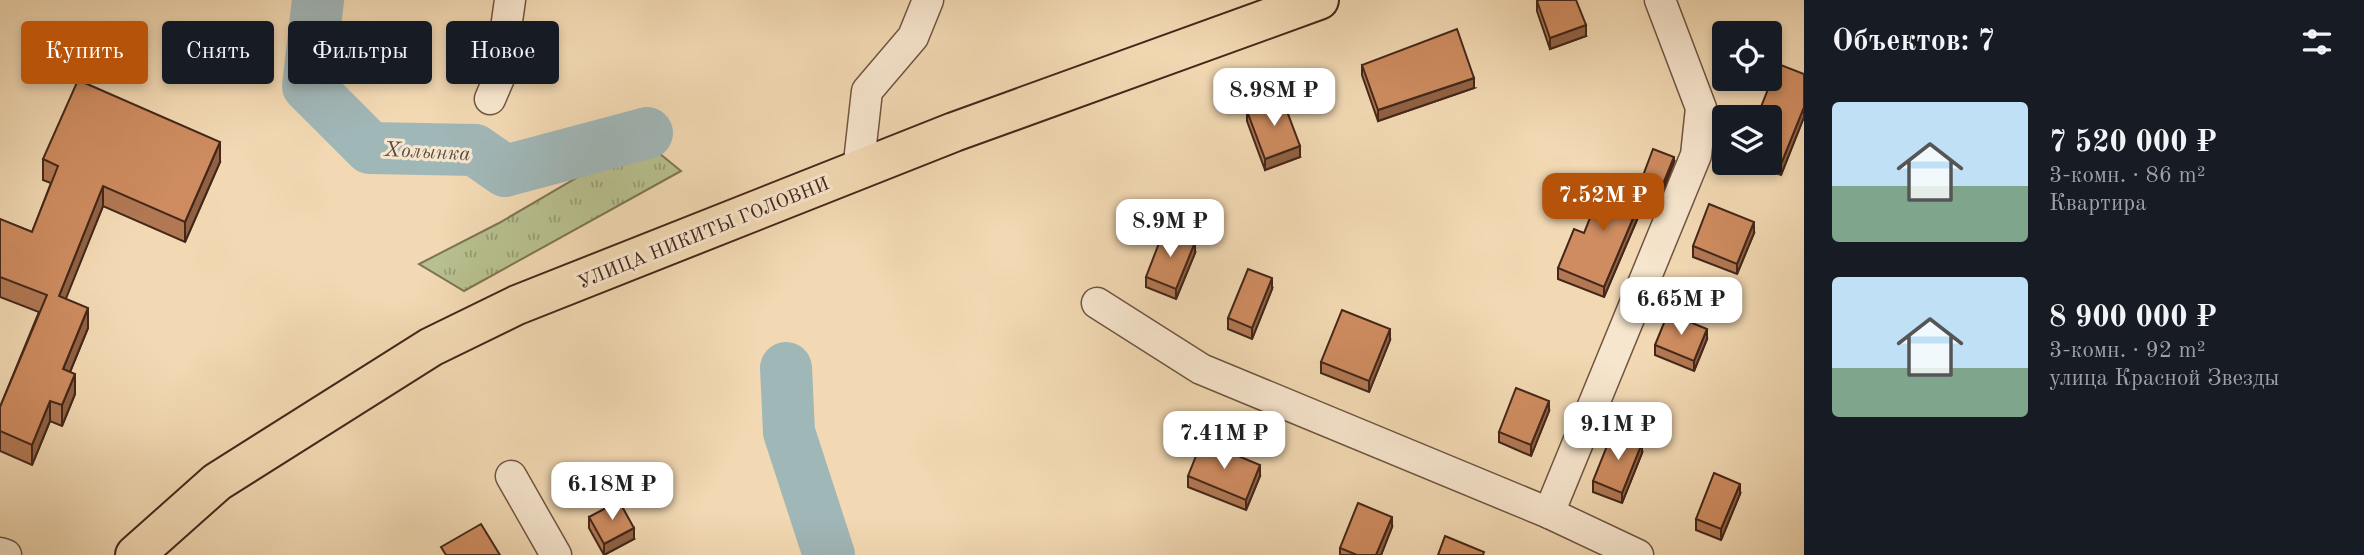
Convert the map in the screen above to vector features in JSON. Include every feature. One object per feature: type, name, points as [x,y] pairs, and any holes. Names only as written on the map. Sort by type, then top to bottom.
[{"type":"main road","name":"УЛИЦА НИКИТЫ ГОЛОВНИ","points":[[135,555],[217,482],[431,347],[517,305],[954,132],[1319,0]]},
{"type":"street","points":[[490,99],[499,78],[510,0]]},
{"type":"street","points":[[858,171],[867,91],[913,37],[928,0]]},
{"type":"street","points":[[1549,513],[1696,155],[1701,108],[1660,0]]},
{"type":"street","points":[[1097,303],[1200,369],[1549,513],[1639,555]]},
{"type":"street","points":[[511,476],[556,555]]},
{"type":"street","points":[[0,553],[6,555]]},
{"type":"green space","points":[[654,149],[681,171],[464,291],[419,264],[499,223],[614,156]]},
{"type":"building","points":[[1576,0],[1586,25],[1550,38],[1537,1]]},
{"type":"building","points":[[1457,29],[1474,78],[1378,110],[1362,65]]},
{"type":"building","points":[[1782,66],[1804,74],[1804,107],[1782,162],[1782,105],[1762,105],[1767,91],[1782,91]]},
{"type":"building","points":[[76,84],[87,84],[220,142],[185,222],[103,186],[59,296],[88,308],[63,369],[75,374],[62,405],[50,401],[32,445],[0,431],[0,407],[47,295],[0,277],[0,219],[32,232],[58,166],[43,159]]},
{"type":"building","points":[[1282,98],[1300,146],[1265,159],[1247,111]]},
{"type":"building","points":[[1653,149],[1674,157],[1661,189],[1641,181]]},
{"type":"building","points":[[1607,175],[1645,190],[1604,287],[1558,268],[1574,229],[1584,233]]},
{"type":"building","points":[[1709,204],[1754,222],[1737,264],[1693,246]]},
{"type":"building","points":[[1164,230],[1195,242],[1176,289],[1146,277]]},
{"type":"building","points":[[1248,269],[1272,278],[1252,328],[1228,318]]},
{"type":"building","points":[[1342,310],[1390,329],[1369,381],[1321,362]]},
{"type":"building","points":[[1668,313],[1707,329],[1694,361],[1655,345]]},
{"type":"building","points":[[1516,388],[1549,401],[1531,445],[1499,432]]},
{"type":"building","points":[[1613,431],[1642,443],[1622,493],[1593,481]]},
{"type":"building","points":[[1202,441],[1260,465],[1246,500],[1188,476]]},
{"type":"building","points":[[1714,473],[1740,484],[1721,529],[1696,519]]},
{"type":"building","points":[[619,501],[634,528],[604,544],[589,517]]},
{"type":"building","points":[[1358,503],[1392,517],[1376,555],[1357,555],[1340,548]]},
{"type":"building","points":[[481,524],[500,555],[446,555],[441,547]]},
{"type":"building","points":[[1445,536],[1484,552],[1483,555],[1438,555]]},
{"type":"waterway","name":"Холынка","points":[[318,0],[308,86],[370,148],[475,150],[505,171],[647,133]]},
{"type":"waterway","name":"Холынка","points":[[786,368],[789,432],[829,555]]}]
